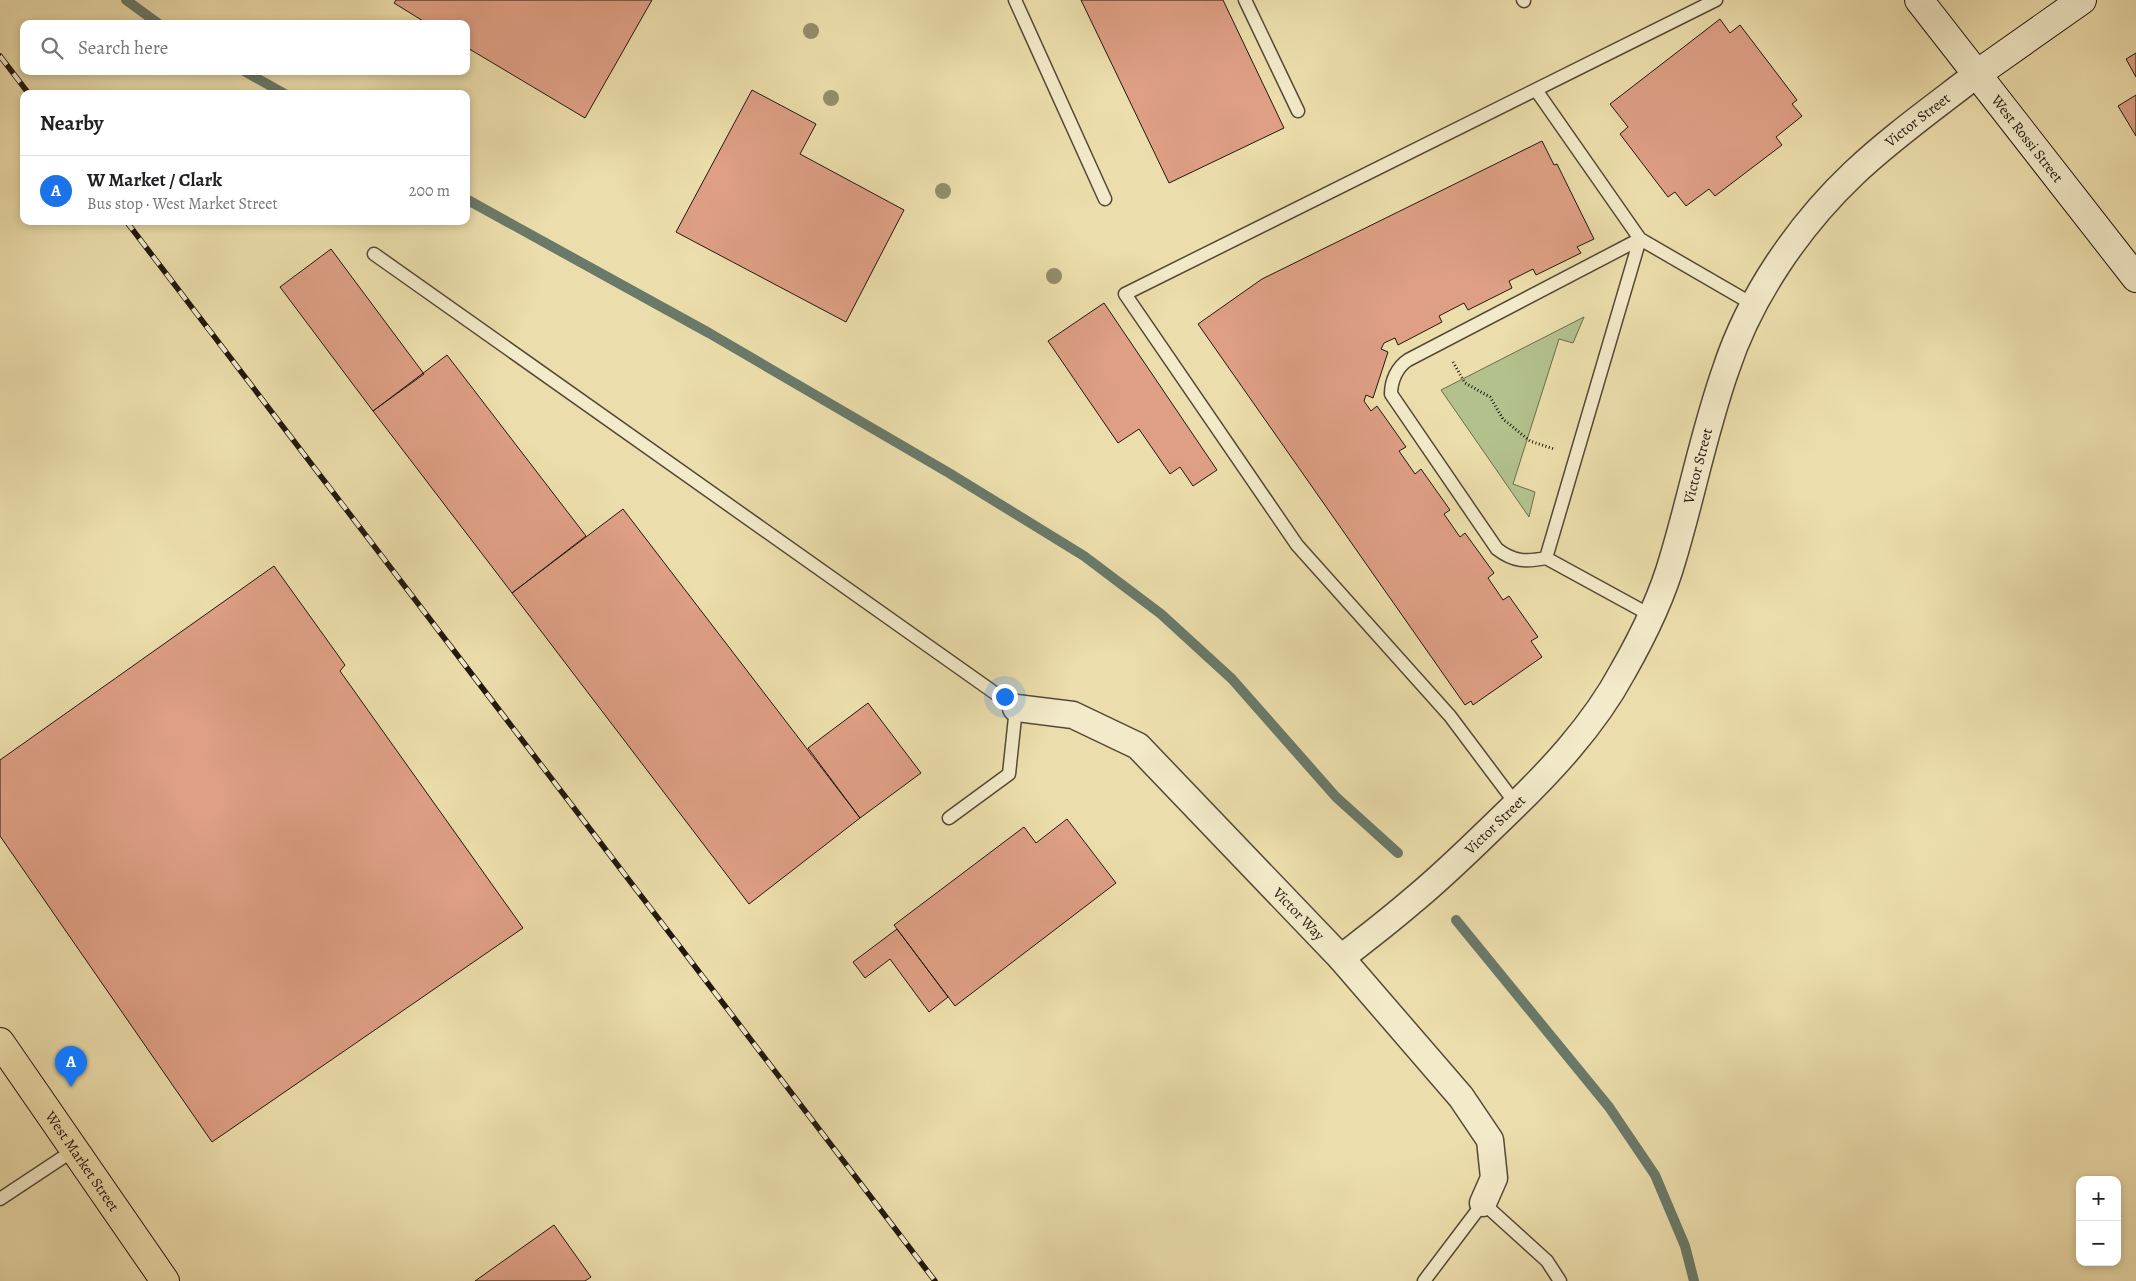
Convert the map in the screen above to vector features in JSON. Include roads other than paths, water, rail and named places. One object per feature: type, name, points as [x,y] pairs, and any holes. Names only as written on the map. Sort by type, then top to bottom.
[{"type":"main road","name":"West Rossi Street","points":[[1919,0],[2136,278]]},
{"type":"main road","name":"Victor Street","points":[[1977,74],[2082,0]]},
{"type":"main road","name":"West Market Street","points":[[4,1056],[74,1150],[165,1281]]},
{"type":"street","name":"Victor Street","points":[[1341,958],[1411,902],[1516,804],[1555,764],[1592,719],[1622,674],[1652,616],[1673,560],[1712,410],[1727,365],[1754,305],[1794,242],[1822,207],[1854,172],[1977,74]]},
{"type":"street","name":"Victor Way","points":[[1016,708],[1073,714],[1138,746],[1341,958],[1461,1097],[1490,1140],[1494,1178],[1484,1203]]},
{"type":"lane","points":[[1015,0],[1105,199]]},
{"type":"lane","points":[[1245,0],[1298,111]]},
{"type":"lane","points":[[1516,804],[1450,716],[1297,545],[1126,294],[1716,0]]},
{"type":"lane","points":[[1536,90],[1640,239],[1754,305]]},
{"type":"lane","points":[[1640,239],[1402,364],[1391,383],[1391,394],[1497,549],[1507,557],[1518,561],[1546,558],[1652,616]]},
{"type":"lane","points":[[1546,558],[1640,239]]},
{"type":"lane","points":[[374,254],[1016,708],[1009,774],[949,818]]},
{"type":"lane","points":[[0,1199],[74,1150]]},
{"type":"lane","points":[[1424,1281],[1484,1203],[1547,1261],[1560,1281]]},
{"type":"waterway","points":[[126,0],[154,20]]},
{"type":"waterway","points":[[251,75],[278,90]]},
{"type":"waterway","points":[[470,201],[709,333],[949,473],[1084,556],[1161,614],[1232,679],[1336,797],[1398,853]]},
{"type":"waterway","points":[[1456,920],[1609,1107],[1655,1175],[1685,1246],[1694,1281]]},
{"type":"railway","points":[[0,56],[26,90]]},
{"type":"railway","points":[[129,225],[935,1281]]},
{"type":"place","name":"W Market / Clark","points":[[71,1087]]}]
